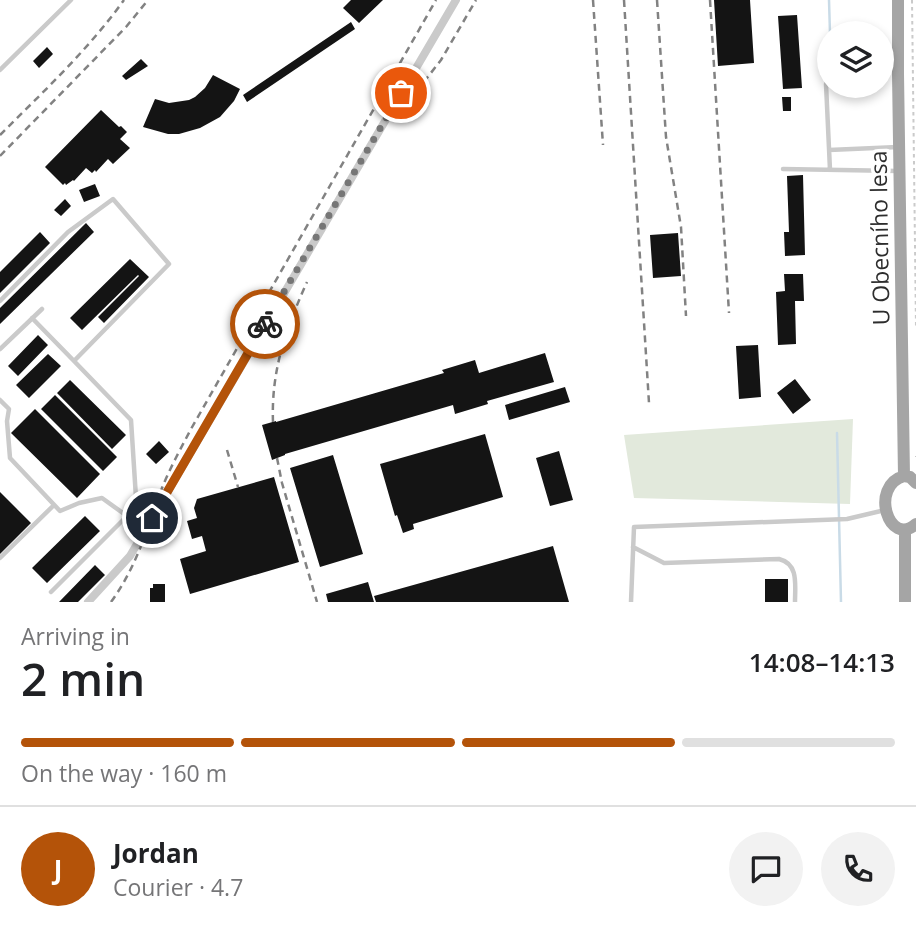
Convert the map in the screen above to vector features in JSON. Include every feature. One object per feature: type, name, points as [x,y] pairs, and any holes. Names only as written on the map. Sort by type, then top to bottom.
[{"type":"main road","name":"U Obecního lesa","points":[[898,0],[904,475]]},
{"type":"main road","points":[[905,602],[911,527],[895,527],[886,509],[886,495],[894,480],[904,475],[916,483]]},
{"type":"street","points":[[88,602],[130,556],[456,0]]},
{"type":"lane","points":[[0,70],[71,0]]},
{"type":"lane","points":[[827,98],[830,170]]},
{"type":"lane","points":[[829,150],[899,147]]},
{"type":"lane","points":[[783,169],[899,172]]},
{"type":"lane","points":[[0,301],[68,232],[113,199],[169,264],[74,361]]},
{"type":"lane","points":[[0,349],[42,309]]},
{"type":"lane","points":[[32,318],[131,419],[136,498],[127,516],[51,592]]},
{"type":"lane","points":[[0,400],[9,409],[7,421],[10,458],[60,512],[79,503],[102,498],[127,516],[142,536]]},
{"type":"lane","points":[[0,558],[54,505]]},
{"type":"lane","points":[[631,602],[634,527],[847,519],[886,509]]},
{"type":"lane","points":[[633,547],[664,563],[785,561],[794,574],[795,602]]},
{"type":"path","points":[[912,0],[916,327]]},
{"type":"shaded area","points":[[853,419],[850,504],[634,498],[624,435]]},
{"type":"building","points":[[351,0],[383,0],[359,23],[343,8]]},
{"type":"building","points":[[714,0],[750,0],[754,63],[718,66]]},
{"type":"building","points":[[797,15],[802,88],[783,89],[778,16]]},
{"type":"building","points":[[351,22],[355,29],[247,102],[243,95]]},
{"type":"building","points":[[47,47],[53,54],[39,68],[33,61]]},
{"type":"building","points":[[141,59],[148,66],[126,80],[122,76]]},
{"type":"building","points":[[213,75],[240,89],[220,117],[200,128],[179,134],[143,127],[155,99],[169,103],[189,100],[205,88]]},
{"type":"building","points":[[782,97],[791,97],[791,111],[783,111]]},
{"type":"building","points":[[101,110],[127,132],[120,139],[130,148],[113,164],[108,159],[92,173],[86,168],[74,181],[63,185],[45,167]]},
{"type":"building","points":[[803,175],[805,255],[785,256],[784,232],[789,232],[787,176]]},
{"type":"building","points":[[95,184],[100,196],[84,202],[79,190]]},
{"type":"building","points":[[65,199],[71,206],[61,216],[54,210]]},
{"type":"building","points":[[86,223],[94,232],[0,324],[0,308]]},
{"type":"building","points":[[40,232],[50,243],[0,293],[0,272]]},
{"type":"building","points":[[678,233],[681,276],[653,278],[650,235]]},
{"type":"building","points":[[130,259],[149,277],[104,323],[98,317],[138,275],[82,330],[70,318]]},
{"type":"building","points":[[784,274],[803,274],[804,301],[795,301],[796,344],[778,345],[776,292],[785,291]]},
{"type":"building","points":[[38,335],[48,345],[18,376],[8,366]]},
{"type":"building","points":[[758,345],[761,397],[739,399],[736,346]]},
{"type":"building","points":[[545,353],[554,382],[487,401],[488,404],[455,414],[453,405],[272,460],[262,425],[444,373],[442,370],[475,360],[479,373]]},
{"type":"building","points":[[48,354],[61,366],[29,398],[16,385]]},
{"type":"building","points":[[795,379],[811,400],[793,414],[777,393]]},
{"type":"building","points":[[70,380],[126,435],[112,449],[57,393]]},
{"type":"building","points":[[565,387],[570,402],[509,420],[505,405]]},
{"type":"building","points":[[55,395],[117,457],[103,471],[41,409]]},
{"type":"building","points":[[35,409],[100,474],[77,498],[11,433]]},
{"type":"building","points":[[485,434],[503,497],[413,524],[414,529],[403,533],[397,515],[395,516],[380,464]]},
{"type":"building","points":[[159,441],[169,452],[156,464],[146,454]]},
{"type":"building","points":[[559,451],[573,500],[550,506],[536,458]]},
{"type":"building","points":[[333,455],[363,554],[320,567],[290,468]]},
{"type":"building","points":[[274,477],[299,562],[190,594],[180,559],[206,551],[202,536],[192,539],[187,521],[197,518],[194,508],[197,499]]},
{"type":"building","points":[[0,492],[31,523],[0,554]]},
{"type":"building","points":[[85,516],[100,531],[47,583],[32,568]]},
{"type":"building","points":[[553,546],[569,602],[376,602],[374,596]]},
{"type":"building","points":[[95,565],[105,575],[78,602],[59,602]]},
{"type":"building","points":[[765,579],[788,579],[788,602],[765,602]]},
{"type":"building","points":[[368,582],[374,602],[328,602],[326,594]]},
{"type":"building","points":[[153,584],[165,584],[165,602],[150,602],[150,588],[153,588]]},
{"type":"waterway","points":[[829,0],[830,21]]},
{"type":"waterway","points":[[837,433],[841,602]]},
{"type":"railway","points":[[0,135],[49,87],[124,0]]},
{"type":"railway","points":[[0,156],[126,27],[148,0]]},
{"type":"railway","points":[[111,602],[135,561],[165,481],[191,429],[436,0]]},
{"type":"railway","points":[[409,101],[441,60],[476,0]]},
{"type":"railway","points":[[593,0],[603,145]]},
{"type":"railway","points":[[624,0],[649,403]]},
{"type":"railway","points":[[657,0],[666,137],[681,227],[686,316]]},
{"type":"railway","points":[[710,0],[729,313]]},
{"type":"railway","points":[[273,422],[281,350],[307,282]]},
{"type":"railway","points":[[227,450],[238,487]]},
{"type":"railway","points":[[277,458],[317,602]]},
{"type":"way so far","points":[[265,324],[401,93]]},
{"type":"route","points":[[152,518],[265,324]]}]
